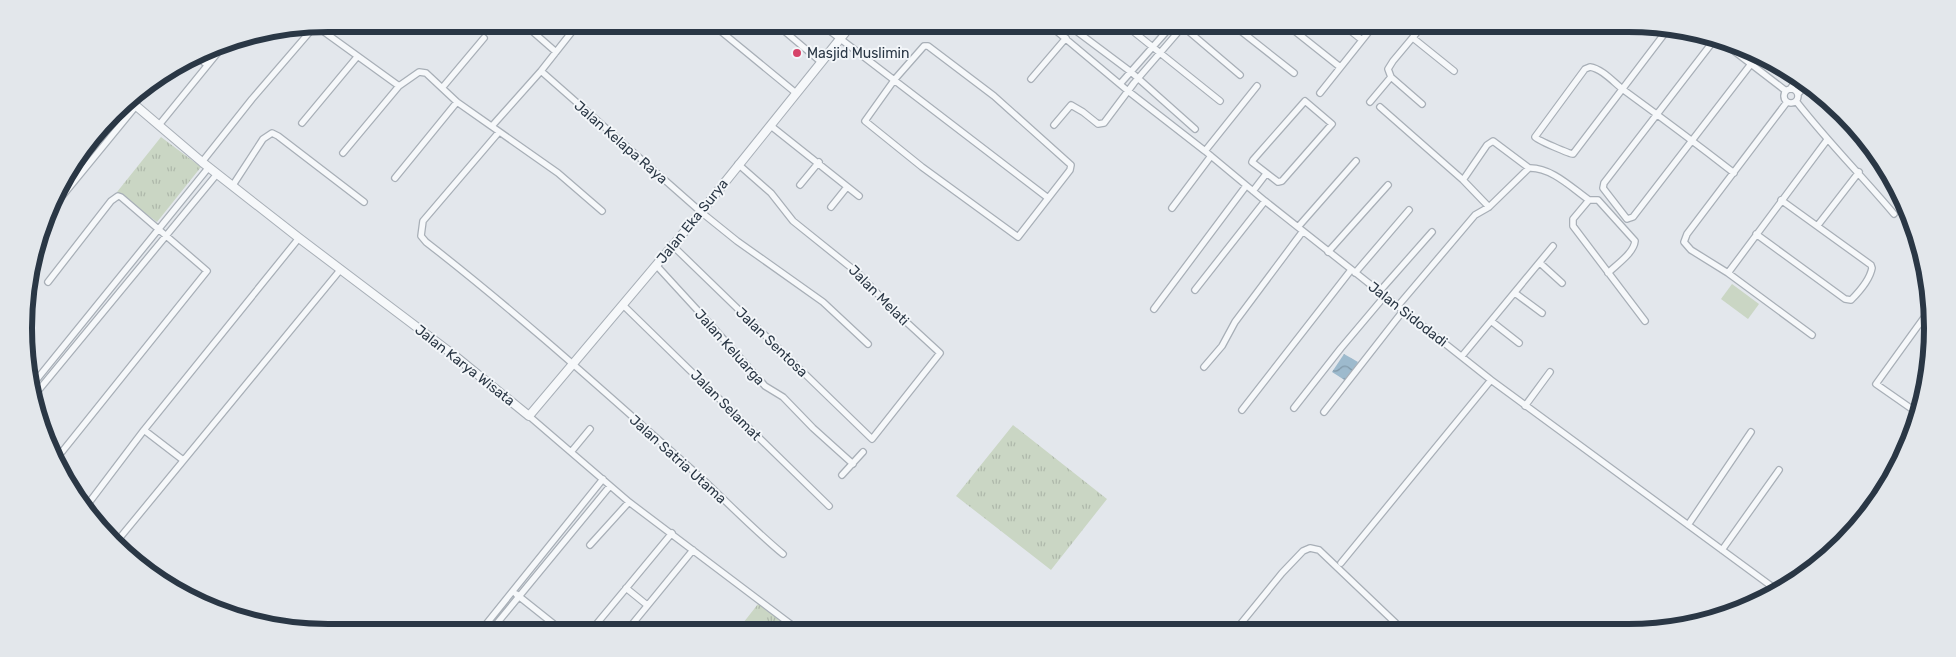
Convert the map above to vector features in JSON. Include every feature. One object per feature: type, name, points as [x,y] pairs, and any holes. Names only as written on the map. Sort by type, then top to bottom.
[{"type":"street","points":[[323,32],[399,86]]},
{"type":"street","points":[[533,32],[556,52]]},
{"type":"street","points":[[492,126],[541,71],[572,32]]},
{"type":"street","points":[[722,32],[796,92]]},
{"type":"street","points":[[785,32],[821,62]]},
{"type":"street","points":[[832,32],[1048,198]]},
{"type":"street","name":"Jalan Eka Surya","points":[[529,416],[701,212],[845,32]]},
{"type":"street","name":"Jalan Sidodadi","points":[[1058,32],[1128,91],[1206,151],[1253,192],[1490,380],[1772,587]]},
{"type":"street","points":[[1078,32],[1131,72],[1195,129]]},
{"type":"street","points":[[1134,32],[1220,101]]},
{"type":"street","points":[[1120,84],[1166,32]]},
{"type":"street","points":[[1054,125],[1071,105],[1101,124],[1177,32]]},
{"type":"street","points":[[1191,32],[1240,75]]},
{"type":"street","points":[[1242,32],[1294,73]]},
{"type":"street","points":[[1296,32],[1340,67]]},
{"type":"street","points":[[1352,32],[1362,40]]},
{"type":"street","points":[[1320,93],[1368,32]]},
{"type":"street","points":[[1418,32],[1390,65],[1388,71],[1391,77],[1422,104]]},
{"type":"street","points":[[37,378],[157,229],[206,165],[252,99],[309,33]]},
{"type":"street","points":[[1664,35],[1623,89],[1573,154],[1567,154],[1552,145],[1538,141],[1535,137],[1587,68],[1594,67],[1623,89],[1692,140],[1734,173]]},
{"type":"street","points":[[442,88],[484,38]]},
{"type":"street","points":[[1031,79],[1066,38]]},
{"type":"street","points":[[1413,38],[1454,71]]},
{"type":"street","points":[[1710,45],[1604,183],[1604,188],[1627,219],[1634,217],[1752,64]]},
{"type":"street","points":[[928,46],[994,96],[1071,164],[1070,170],[1018,237],[867,124],[865,119],[895,80],[922,48],[928,46]]},
{"type":"street","points":[[1739,54],[1788,90],[1794,89],[1798,94]]},
{"type":"street","points":[[159,125],[215,55]]},
{"type":"street","points":[[302,123],[357,57]]},
{"type":"street","points":[[202,61],[207,65]]},
{"type":"street","name":"Jalan Kelapa Raya","points":[[541,71],[701,212],[737,242],[823,302],[868,344]]},
{"type":"street","points":[[343,153],[399,86],[415,74],[422,72],[426,73],[457,102],[558,173],[602,211]]},
{"type":"street","points":[[1370,102],[1391,77]]},
{"type":"street","points":[[1794,83],[1784,97],[1787,102],[1791,104],[1796,101],[1802,90]]},
{"type":"street","points":[[1206,151],[1257,86]]},
{"type":"street","points":[[1306,101],[1332,124],[1282,181],[1278,182],[1266,174],[1252,162],[1253,160],[1306,101]]},
{"type":"street","points":[[1796,101],[1827,140],[1859,172],[1894,214]]},
{"type":"street","points":[[395,178],[457,102]]},
{"type":"street","points":[[1787,102],[1684,239],[1685,244],[1691,250],[1728,273],[1812,335]]},
{"type":"street","points":[[74,177],[136,106]]},
{"type":"street","name":"Jalan Karya Wisata","points":[[136,106],[206,165],[299,238],[455,356],[529,416],[629,502],[790,624]]},
{"type":"street","points":[[1380,107],[1463,180],[1489,207]]},
{"type":"street","points":[[771,126],[819,162],[859,196]]},
{"type":"street","name":"Jalan Satria Utama","points":[[500,132],[423,221],[420,233],[426,242],[470,276],[573,365],[783,554]]},
{"type":"street","points":[[231,184],[248,158],[267,135],[272,133],[364,202]]},
{"type":"street","points":[[1728,273],[1827,140]]},
{"type":"street","points":[[1463,180],[1490,142],[1495,142],[1529,168],[1547,171],[1589,200]]},
{"type":"street","points":[[1172,208],[1211,156]]},
{"type":"street","points":[[1204,367],[1222,346],[1235,322],[1301,229],[1356,161]]},
{"type":"street","points":[[800,185],[819,162]]},
{"type":"street","name":"Jalan Melati","points":[[738,164],[771,193],[793,221],[859,274],[890,307],[940,353],[872,439]]},
{"type":"street","points":[[1397,307],[1475,216],[1489,207],[1529,168]]},
{"type":"street","points":[[1818,225],[1859,172]]},
{"type":"street","points":[[39,390],[167,238],[218,174]]},
{"type":"street","points":[[1253,192],[1266,174]]},
{"type":"street","points":[[1328,252],[1388,185]]},
{"type":"street","points":[[1154,309],[1246,186]]},
{"type":"street","points":[[830,207],[847,187]]},
{"type":"street","points":[[48,282],[115,197],[122,197],[167,238],[207,270],[60,454]]},
{"type":"street","points":[[1608,273],[1631,250],[1635,241],[1601,202],[1595,199],[1589,200],[1572,219],[1573,226],[1608,273],[1644,321]]},
{"type":"street","points":[[1756,234],[1842,297],[1851,300],[1870,275],[1871,265],[1781,200]]},
{"type":"street","points":[[1195,290],[1265,201]]},
{"type":"street","points":[[1242,410],[1353,271],[1409,210]]},
{"type":"street","points":[[1294,408],[1381,294],[1432,232]]},
{"type":"street","points":[[89,503],[144,430],[299,238]]},
{"type":"street","name":"Jalan Sentosa","points":[[672,245],[872,439]]},
{"type":"street","points":[[1462,356],[1553,246]]},
{"type":"street","points":[[1540,263],[1562,282]]},
{"type":"street","name":"Jalan Keluarga","points":[[656,265],[765,386],[783,397],[852,464]]},
{"type":"street","points":[[119,538],[341,269]]},
{"type":"street","points":[[1515,293],[1542,313]]},
{"type":"street","name":"Jalan Selamat","points":[[623,305],[829,506]]},
{"type":"street","points":[[1324,412],[1403,311]]},
{"type":"street","points":[[1912,409],[1877,387],[1876,384],[1923,318]]},
{"type":"street","points":[[1492,321],[1519,344]]},
{"type":"street","points":[[1525,406],[1550,372]]},
{"type":"street","points":[[1342,562],[1490,380]]},
{"type":"street","points":[[571,452],[590,429]]},
{"type":"street","points":[[144,430],[183,460]]},
{"type":"street","points":[[1688,525],[1751,432]]},
{"type":"street","points":[[842,476],[863,452]]},
{"type":"street","points":[[1722,550],[1779,470]]},
{"type":"street","points":[[486,624],[603,479]]},
{"type":"street","points":[[497,624],[610,486]]},
{"type":"street","points":[[590,545],[629,502]]},
{"type":"street","points":[[596,624],[672,533]]},
{"type":"street","points":[[1241,624],[1282,573],[1303,551],[1310,548],[1318,550],[1397,624]]},
{"type":"street","points":[[632,624],[693,550]]},
{"type":"street","points":[[626,588],[648,605]]},
{"type":"street","points":[[512,592],[554,624]]},
{"type":"green space","points":[[161,137],[201,167],[157,222],[117,192]]},
{"type":"green space","points":[[1732,284],[1759,304],[1748,319],[1721,299]]},
{"type":"green space","points":[[1013,425],[1107,499],[1051,570],[956,496]]},
{"type":"green space","points":[[758,604],[784,624],[742,624]]},
{"type":"water","points":[[1344,354],[1358,362],[1346,381],[1332,372]]},
{"type":"place","name":"Masjid Muslimin","points":[[797,53]]}]
